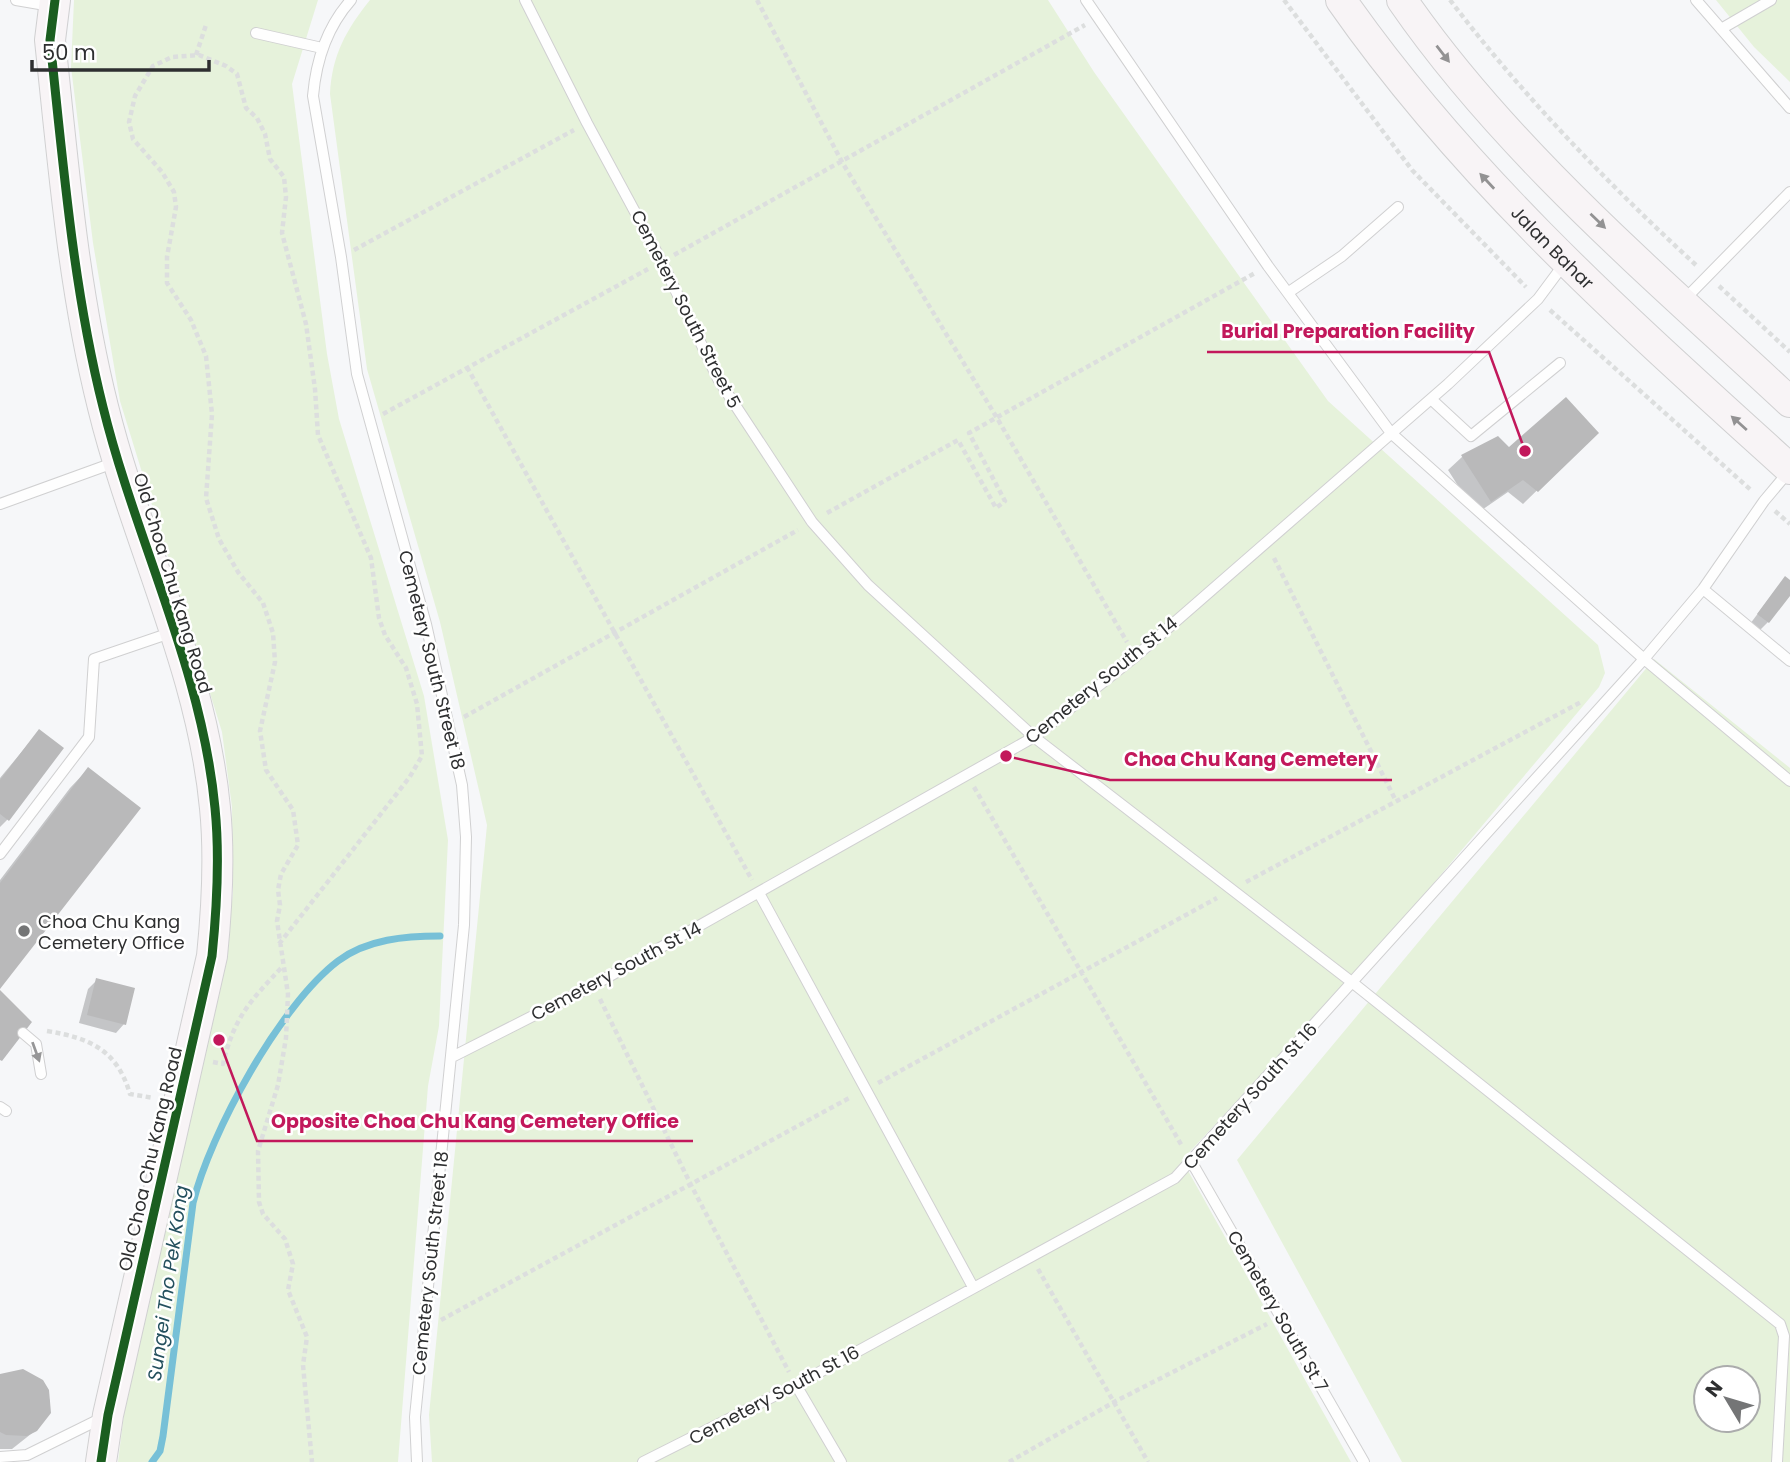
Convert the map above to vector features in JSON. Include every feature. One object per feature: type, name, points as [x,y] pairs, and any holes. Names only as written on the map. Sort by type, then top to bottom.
[{"type":"street","name":"Jalan Bahar","points":[[1342,0],[1420,107],[1489,184],[1566,262],[1790,469]]},
{"type":"street","points":[[1402,0],[1463,80],[1527,149],[1790,402]]},
{"type":"street","name":"Old Choa Chu Kang Road","points":[[54,3],[51,51],[86,332],[118,461],[175,631],[209,766],[215,808],[218,893],[212,956],[108,1415],[101,1462]]},
{"type":"lane","points":[[16,0],[54,3]]},
{"type":"lane","name":"Cemetery South Street 18","points":[[351,0],[323,48],[315,71],[313,96],[341,257],[357,374],[451,724],[462,785],[466,837],[464,925],[422,1330],[415,1417],[416,1462]]},
{"type":"lane","name":"Cemetery South Street 5","points":[[525,0],[662,262],[718,379],[812,522],[900,617],[1034,737],[1353,983],[1780,1324],[1787,1334]]},
{"type":"lane","points":[[1086,0],[1268,266],[1391,433],[1644,659],[1790,781]]},
{"type":"lane","points":[[1696,0],[1790,108]]},
{"type":"lane","points":[[1721,29],[1770,0]]},
{"type":"lane","points":[[256,33],[323,48]]},
{"type":"lane","points":[[1682,301],[1790,192]]},
{"type":"lane","points":[[1289,292],[1342,256],[1398,207]]},
{"type":"lane","name":"Cemetery South St 14","points":[[452,1057],[594,985],[1034,737],[1136,656],[1431,399],[1538,299],[1566,262]]},
{"type":"lane","points":[[1431,399],[1471,436],[1560,363]]},
{"type":"lane","points":[[0,504],[118,461]]},
{"type":"lane","name":"Cemetery South St 16","points":[[643,1462],[796,1385],[1175,1178],[1644,659],[1703,589],[1764,501],[1790,469]]},
{"type":"lane","points":[[1703,589],[1790,661]]},
{"type":"lane","points":[[0,854],[89,737],[94,659],[175,631]]},
{"type":"lane","points":[[759,893],[972,1287]]},
{"type":"lane","points":[[23,1033],[36,1044],[41,1074]]},
{"type":"lane","name":"Cemetery South St 7","points":[[1191,1161],[1364,1462]]},
{"type":"lane","points":[[1777,1462],[1787,1334]]},
{"type":"lane","points":[[796,1385],[841,1462]]},
{"type":"lane","points":[[0,1457],[27,1455],[108,1415]]},
{"type":"path","points":[[757,0],[842,162],[997,418],[1136,656]]},
{"type":"path","points":[[1284,0],[1412,170],[1538,299],[1790,524]]},
{"type":"path","points":[[1450,0],[1527,98],[1619,195],[1790,352]]},
{"type":"path","points":[[370,421],[662,262],[1097,18]]},
{"type":"path","points":[[197,55],[206,25]]},
{"type":"path","points":[[279,944],[409,778],[422,756],[422,742],[406,668],[385,635],[379,618],[371,558],[318,435],[306,324],[282,233],[286,197],[284,177],[270,159],[265,134],[257,118],[246,108],[237,74],[226,66],[197,55],[172,57],[153,66],[135,96],[129,122],[133,139],[162,172],[174,192],[176,206],[167,257],[167,283],[191,320],[206,356],[212,414],[206,498],[219,539],[238,572],[263,603],[273,633],[275,662],[260,731],[266,770],[293,810],[298,845],[281,874],[278,890],[279,944],[288,994],[286,1038],[278,1085],[258,1151],[259,1202],[262,1214],[285,1239],[293,1264],[288,1290],[307,1337],[303,1365],[312,1462]]},
{"type":"path","points":[[341,257],[587,123]]},
{"type":"path","points":[[451,724],[958,440],[996,508],[1005,501],[969,433],[1268,266]]},
{"type":"path","points":[[467,367],[759,893]]},
{"type":"path","points":[[1266,542],[1396,801]]},
{"type":"path","points":[[966,774],[1191,1161]]},
{"type":"path","points":[[189,1056],[223,1064],[230,1033],[243,1008],[283,965]]},
{"type":"path","points":[[594,985],[691,1185],[796,1385]]},
{"type":"path","points":[[40,1030],[65,1034],[113,1056],[124,1074],[130,1094],[155,1098],[155,1112]]},
{"type":"path","points":[[422,1330],[866,1090]]},
{"type":"path","points":[[1031,1256],[1148,1462]]},
{"type":"path","points":[[1009,1462],[1115,1401],[1282,1317]]},
{"type":"green space","points":[[74,0],[318,0],[292,84],[327,354],[339,419],[424,696],[448,840],[439,1026],[428,1086],[398,1462],[118,1462],[125,1406],[225,960],[233,893],[232,807],[222,732],[120,401],[93,243],[71,67]]},
{"type":"green space","points":[[370,0],[1048,0],[1094,72],[1328,401],[1598,645],[1605,673],[1599,687],[1380,947],[1182,1160],[1351,1462],[432,1462],[429,1415],[487,825],[440,622],[367,369],[330,94],[337,55],[354,22]]},
{"type":"green space","points":[[1716,0],[1790,0],[1790,82],[1754,47]]},
{"type":"green space","points":[[1654,659],[1790,768],[1790,1462],[1402,1462],[1237,1160]]},
{"type":"building","points":[[1566,397],[1599,433],[1538,492],[1523,480],[1491,502],[1461,455],[1498,436],[1509,447]]},
{"type":"building","points":[[1785,576],[1790,580],[1790,596],[1769,623],[1757,614]]},
{"type":"building","points":[[39,729],[64,748],[9,821],[0,814],[0,780]]},
{"type":"building","points":[[88,767],[141,808],[0,989],[0,883]]},
{"type":"building","points":[[96,978],[135,988],[126,1025],[87,1015]]},
{"type":"building","points":[[0,990],[32,1022],[2,1061],[0,1060]]},
{"type":"building","points":[[23,1369],[43,1380],[49,1390],[51,1413],[37,1431],[27,1436],[6,1435],[0,1432],[0,1374]]},
{"type":"waterway","name":"Sungei Tho Pek Kong","points":[[152,1462],[160,1451],[163,1436],[193,1203],[215,1142],[250,1072],[293,1008],[338,961],[374,943],[400,938],[440,936]]},
{"type":"cycle path","points":[[55,0],[50,40],[70,225],[84,317],[103,407],[117,457],[183,655],[197,706],[208,756],[217,845],[212,956],[108,1415],[101,1462]]},
{"type":"place","name":"Burial Preparation Facility","points":[[1525,451]]},
{"type":"place","name":"Choa Chu Kang Cemetery","points":[[1006,756]]},
{"type":"place","name":"Choa Chu Kang Cemetery Office","points":[[24,931]]},
{"type":"place","name":"Opposite Choa Chu Kang Cemetery Office","points":[[219,1040]]}]
